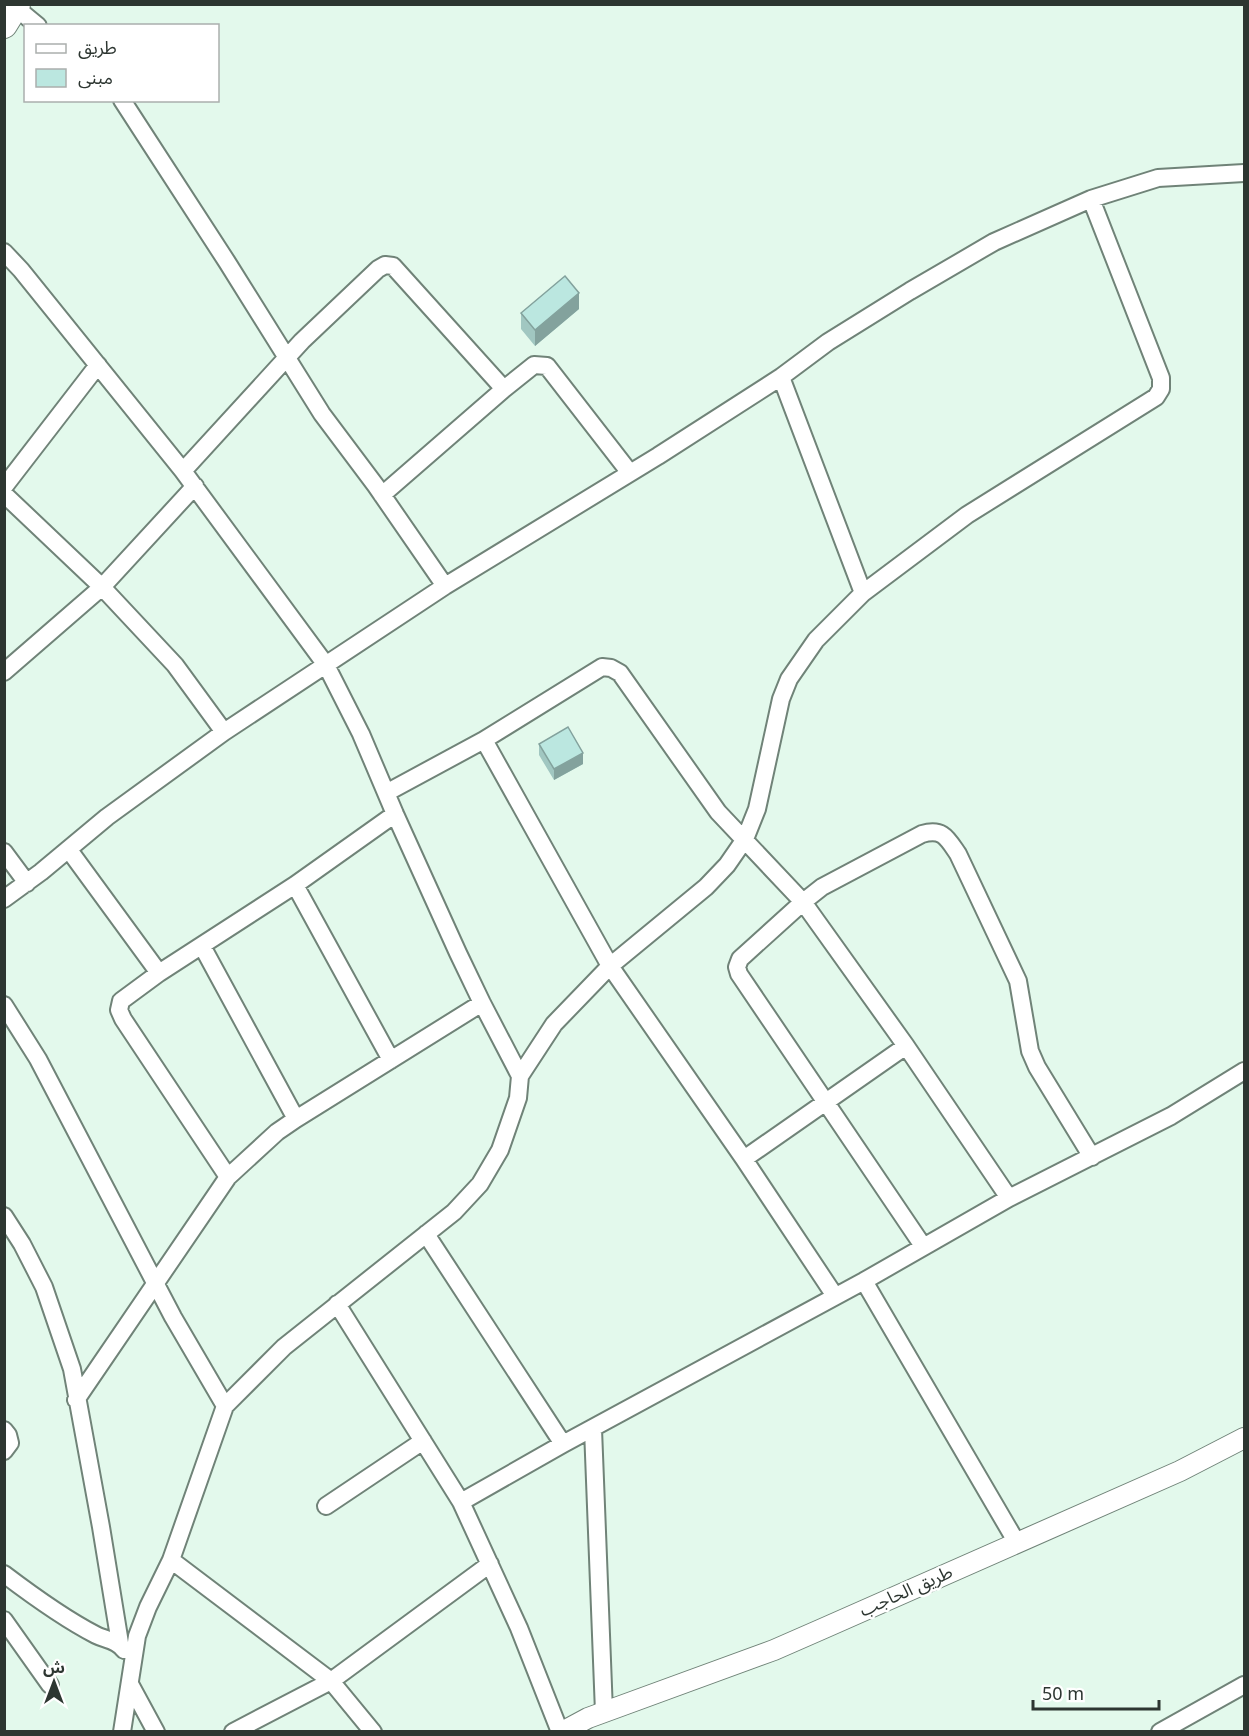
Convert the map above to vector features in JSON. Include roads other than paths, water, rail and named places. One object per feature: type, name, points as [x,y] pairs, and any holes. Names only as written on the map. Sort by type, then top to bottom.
[{"type":"street","points":[[12,12],[34,24]]},
{"type":"street","points":[[123,102],[322,414],[445,586]]},
{"type":"street","points":[[4,899],[69,850],[107,817],[224,732],[445,586],[630,473],[781,377],[828,342],[919,285],[994,242],[1091,200],[1158,178],[1245,173]]},
{"type":"street","points":[[122,1731],[135,1644],[171,1560],[225,1406],[284,1347],[454,1212],[480,1184],[500,1150],[513,1117],[520,1076],[554,1024],[610,966],[706,887],[727,865],[745,839],[761,795],[781,699],[789,679],[816,640],[863,592],[967,515],[1156,397],[1161,389],[1161,378],[1091,200]]},
{"type":"street","points":[[4,252],[195,486],[326,665],[362,734],[395,814],[482,1003],[520,1076]]},
{"type":"street","points":[[183,471],[302,341],[384,265],[393,266],[504,389]]},
{"type":"street","points":[[4,487],[98,365]]},
{"type":"street","points":[[382,495],[534,365],[547,366],[630,473]]},
{"type":"street","points":[[781,377],[863,592]]},
{"type":"street","points":[[4,672],[102,587],[195,486]]},
{"type":"street","points":[[4,494],[102,587],[175,664],[224,732]]},
{"type":"street","points":[[386,793],[484,740],[594,671],[602,667],[611,668],[620,673],[718,812],[803,903],[906,1046],[1009,1198]]},
{"type":"street","points":[[484,740],[610,966],[744,1159],[835,1296]]},
{"type":"street","points":[[228,1177],[123,1019],[119,1010],[121,1001],[159,972],[296,885],[395,814]]},
{"type":"street","points":[[923,1246],[739,974],[737,967],[741,959],[822,887],[922,834],[938,832],[947,837],[958,854],[1018,981],[1030,1051],[1037,1067],[1092,1157]]},
{"type":"street","points":[[69,850],[159,972]]},
{"type":"street","points":[[4,852],[27,883]]},
{"type":"street","points":[[296,885],[391,1060]]},
{"type":"street","points":[[202,946],[296,1119]]},
{"type":"street","points":[[76,1400],[228,1177],[277,1132],[482,1003]]},
{"type":"street","points":[[4,1005],[68,1113],[156,1285],[225,1406]]},
{"type":"street","points":[[744,1159],[906,1046]]},
{"type":"street","points":[[461,1502],[563,1444],[864,1281],[1009,1198],[1171,1116],[1245,1071]]},
{"type":"street","points":[[4,1216],[22,1244],[44,1287],[72,1369],[120,1643],[133,1662]]},
{"type":"street","points":[[426,1234],[563,1444]]},
{"type":"street","points":[[864,1281],[1017,1543]]},
{"type":"street","points":[[338,1304],[461,1502],[519,1628],[561,1731]]},
{"type":"street","points":[[593,1429],[604,1712]]},
{"type":"street","points":[[4,1430],[10,1443],[4,1450]]},
{"type":"street","name":"طريق الحاجب","points":[[561,1731],[604,1712],[774,1650],[1180,1471],[1245,1438]]},
{"type":"street","points":[[326,1506],[423,1441]]},
{"type":"street","points":[[171,1560],[331,1681],[373,1731]]},
{"type":"street","points":[[233,1731],[331,1681],[490,1564]]},
{"type":"street","points":[[8,1582],[79,1626],[98,1636],[120,1643]]},
{"type":"street","points":[[4,1620],[50,1685]]},
{"type":"street","points":[[130,1684],[156,1731]]},
{"type":"street","points":[[1160,1731],[1245,1685]]}]
